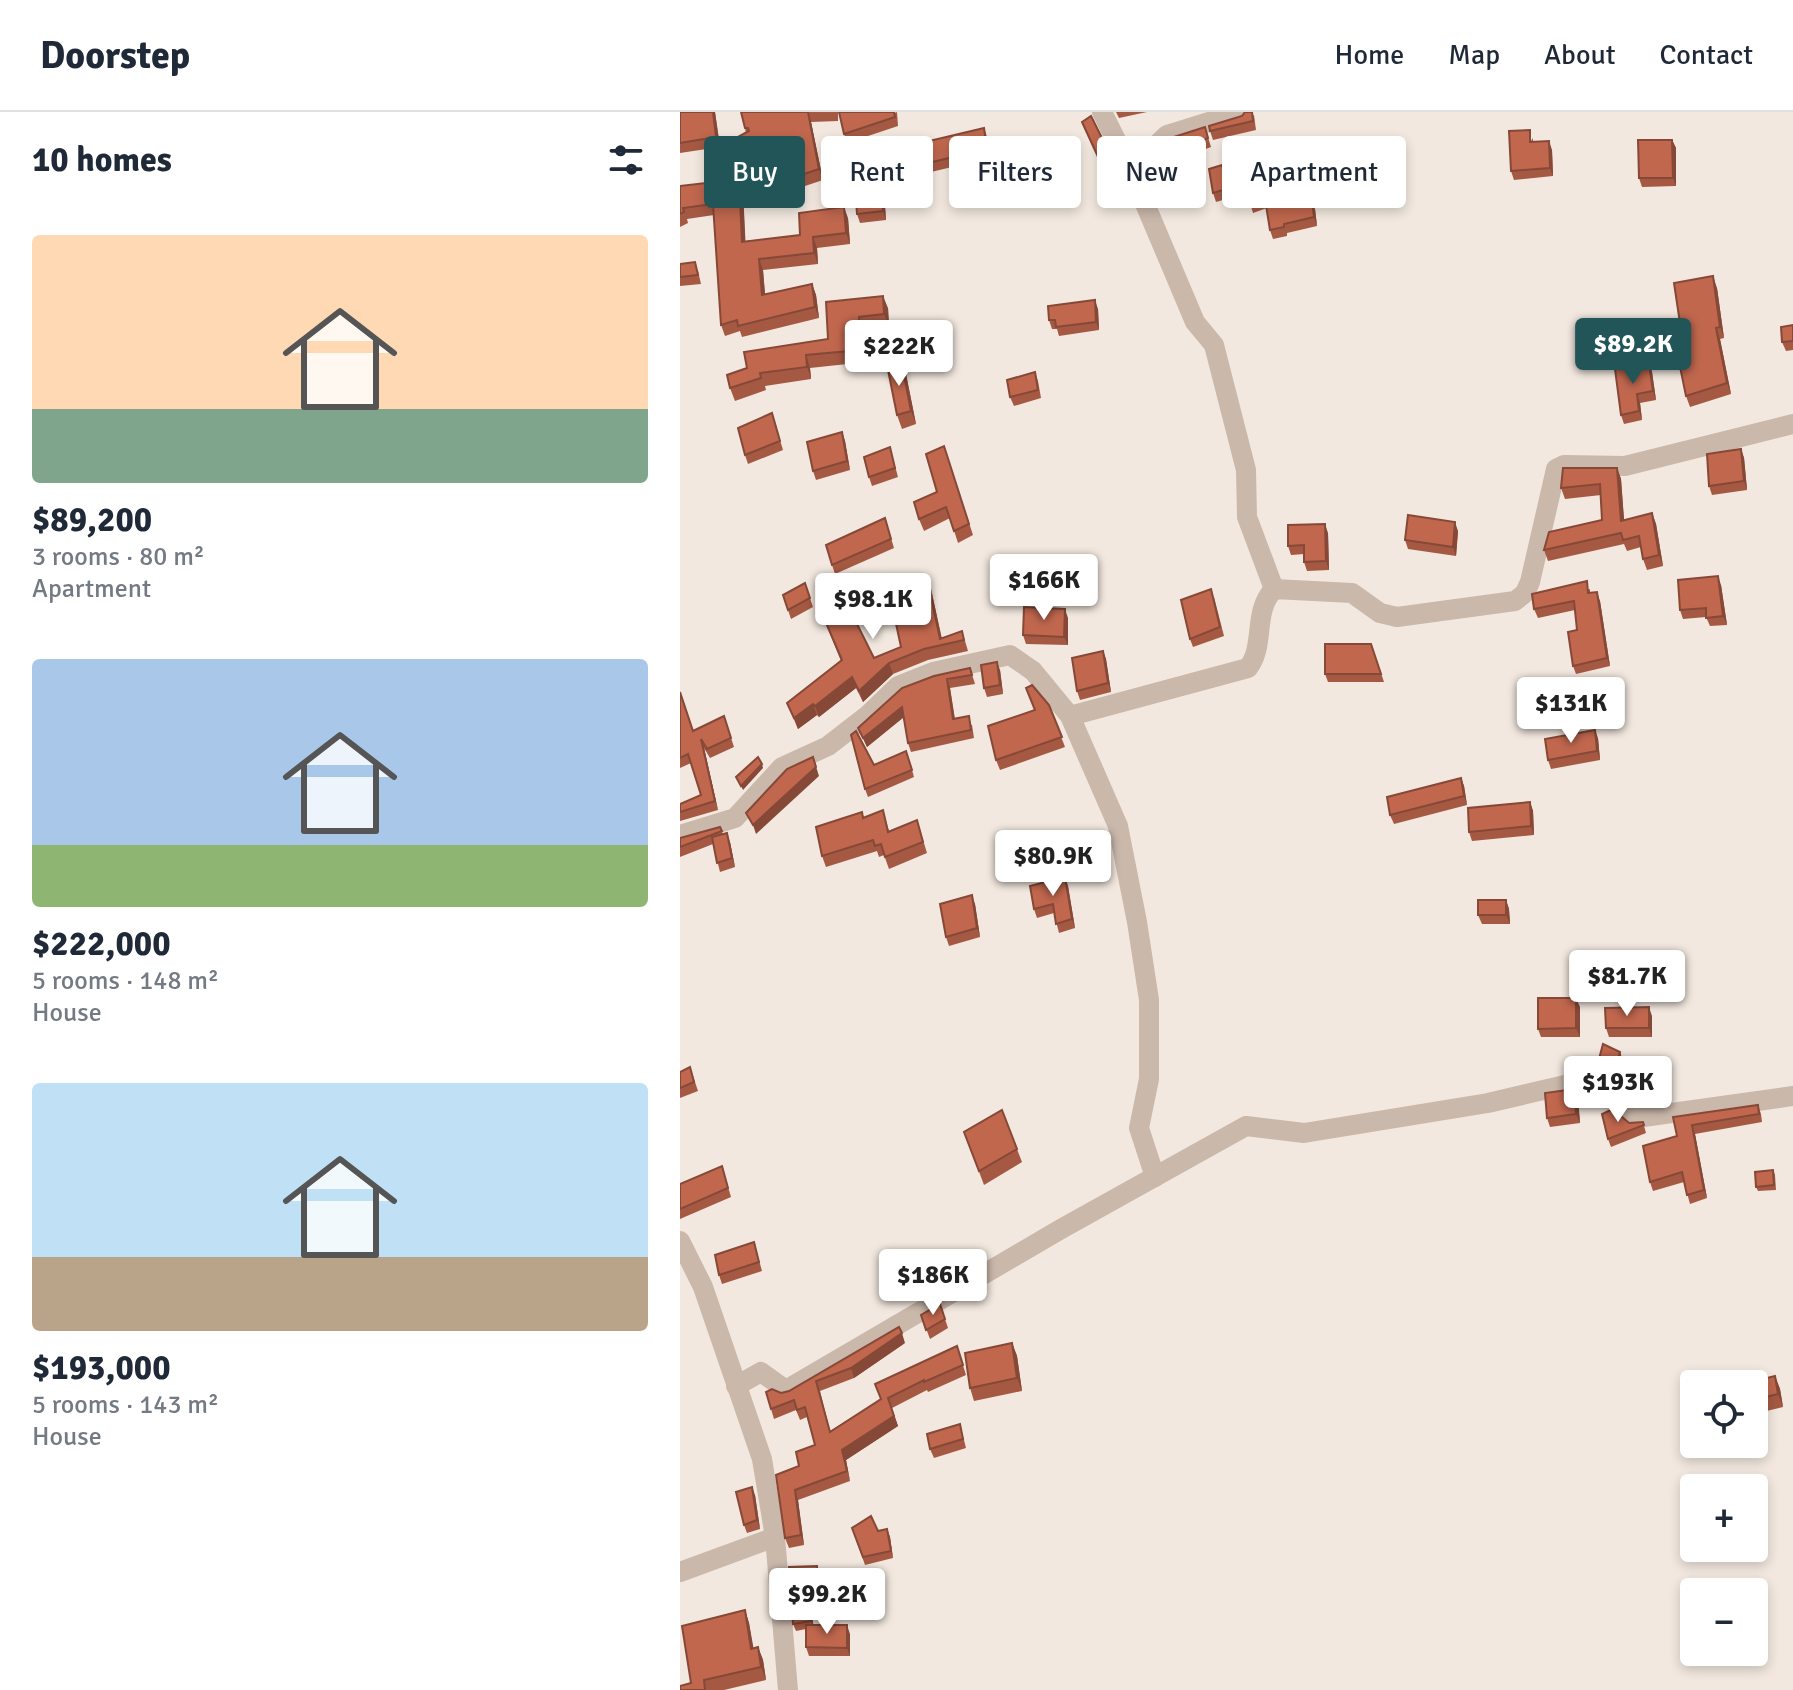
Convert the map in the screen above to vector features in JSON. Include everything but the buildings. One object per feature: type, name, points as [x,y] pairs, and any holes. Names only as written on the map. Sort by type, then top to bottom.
[{"type":"street","points":[[1102,112],[1114,136]]},
{"type":"street","points":[[1166,136],[1241,112]]},
{"type":"street","points":[[1147,208],[1195,322],[1214,345],[1246,470],[1247,517],[1274,589]]},
{"type":"street","points":[[1070,716],[1248,668],[1255,659],[1263,600],[1274,589],[1352,593],[1380,613],[1397,617],[1515,601],[1525,593],[1530,582],[1556,469],[1564,465],[1625,466],[1793,424]]},
{"type":"street","points":[[680,835],[735,818],[782,767],[828,746],[868,715],[898,686],[933,672],[1010,655],[1033,671],[1070,716],[1118,826],[1149,1000],[1149,1079],[1139,1128],[1155,1177]]},
{"type":"street","points":[[736,1386],[761,1372],[786,1390],[1246,1126],[1304,1133],[1488,1103],[1595,1078],[1636,1118],[1793,1096]]},
{"type":"street","points":[[680,1241],[703,1287],[762,1459],[775,1537],[788,1690]]},
{"type":"street","points":[[680,1572],[775,1537]]}]
